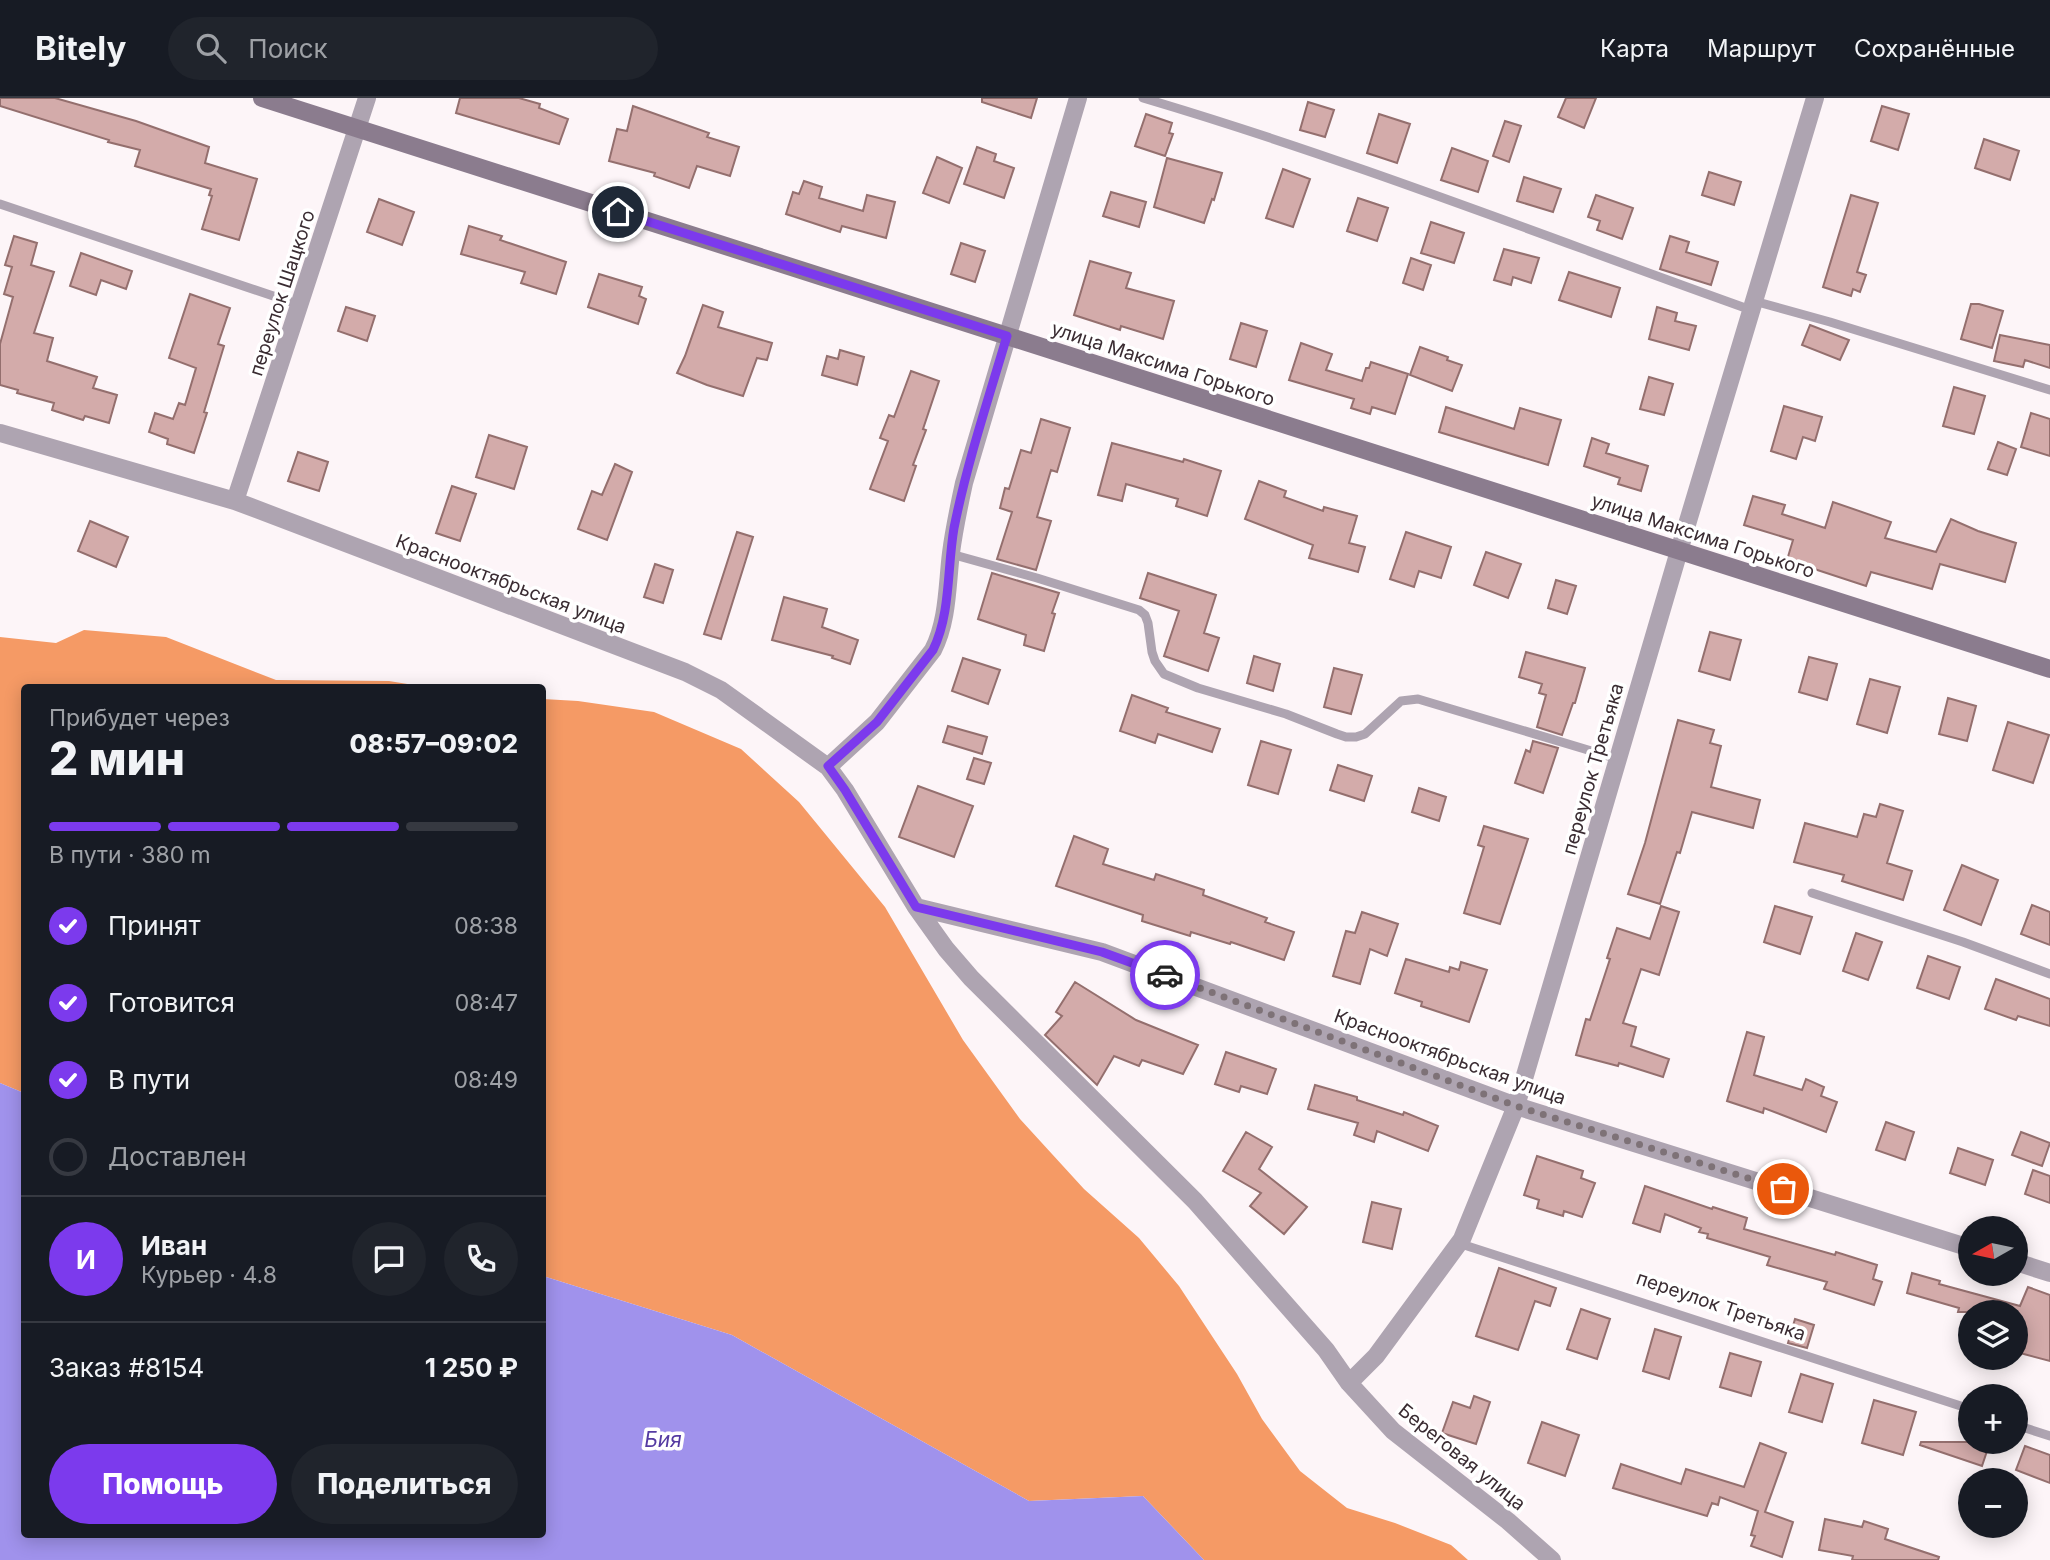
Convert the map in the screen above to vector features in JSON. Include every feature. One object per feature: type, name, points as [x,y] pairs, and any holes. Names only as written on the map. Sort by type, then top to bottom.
[{"type":"main road","name":"улица Максима Горького","points":[[262,98],[2050,669]]},
{"type":"street","name":"переулок Шацкого","points":[[235,501],[367,98]]},
{"type":"street","points":[[828,766],[877,722],[933,650],[942,625],[964,483],[1078,98]]},
{"type":"street","name":"переулок Третьяка","points":[[1349,1383],[1376,1356],[1469,1225],[1516,1106],[1815,98]]},
{"type":"street","name":"Краснооктябрьская улица","points":[[0,433],[235,501],[685,672],[721,690],[828,766],[916,907],[946,949],[971,978],[1195,1200],[1326,1350],[1349,1383]]},
{"type":"street","name":"Краснооктябрьская улица","points":[[916,907],[1102,952],[1516,1106],[1958,1244]]},
{"type":"street","points":[[2028,1266],[2050,1273]]},
{"type":"street","name":"Береговая улица","points":[[1349,1383],[1393,1432],[1508,1521],[1552,1560]]},
{"type":"lane","points":[[1143,98],[1362,168],[1661,279],[1753,306],[1830,322],[2050,390]]},
{"type":"lane","points":[[0,204],[299,305]]},
{"type":"lane","points":[[951,554],[1139,610],[1148,623],[1152,652],[1164,674],[1198,688],[1286,714],[1337,734],[1356,737],[1365,734],[1401,701],[1418,699],[1618,759]]},
{"type":"lane","points":[[1812,893],[1963,942],[2050,974]]},
{"type":"lane","name":"переулок Третьяка","points":[[1458,1243],[1958,1405]]},
{"type":"lane","points":[[2028,1429],[2050,1436]]},
{"type":"shaded area","points":[[84,630],[166,637],[276,680],[389,681],[407,684],[21,684],[21,1092],[0,1083],[0,637],[56,643]]},
{"type":"shaded area","points":[[546,699],[654,712],[741,749],[799,802],[885,907],[963,1040],[1020,1119],[1084,1189],[1139,1238],[1179,1286],[1237,1374],[1262,1419],[1300,1471],[1347,1508],[1451,1545],[1468,1560],[1204,1560],[1143,1496],[1029,1501],[732,1335],[546,1277]]},
{"type":"water","name":"Бия","points":[[0,1083],[21,1092],[21,1538],[546,1538],[546,1277],[732,1335],[1029,1501],[1143,1496],[1204,1560],[0,1560]]},
{"type":"building","points":[[0,98],[55,98],[136,121],[209,147],[205,163],[257,179],[239,240],[202,229],[212,196],[209,195],[211,189],[135,166],[140,150],[0,106]]},
{"type":"building","points":[[460,98],[519,98],[540,104],[539,108],[568,119],[559,144],[456,113]]},
{"type":"building","points":[[982,98],[1037,98],[1031,118],[982,102]]},
{"type":"building","points":[[1566,98],[1596,98],[1584,128],[1558,117]]},
{"type":"building","points":[[1308,102],[1334,110],[1325,137],[1300,130]]},
{"type":"building","points":[[633,106],[709,133],[707,137],[739,147],[730,176],[697,166],[689,188],[654,176],[655,173],[609,161],[617,129],[627,131]]},
{"type":"building","points":[[1882,106],[1909,114],[1898,150],[1871,141]]},
{"type":"building","points":[[1146,114],[1172,123],[1169,133],[1173,134],[1165,156],[1135,146]]},
{"type":"building","points":[[1379,114],[1410,124],[1397,163],[1367,153]]},
{"type":"building","points":[[1505,121],[1521,126],[1509,162],[1493,156]]},
{"type":"building","points":[[1984,139],[2019,151],[2010,180],[1975,168]]},
{"type":"building","points":[[977,147],[996,154],[994,161],[1014,168],[1004,198],[964,184]]},
{"type":"building","points":[[1452,148],[1488,161],[1478,192],[1441,180]]},
{"type":"building","points":[[937,157],[962,168],[949,203],[923,193]]},
{"type":"building","points":[[1167,158],[1222,173],[1204,223],[1154,207]]},
{"type":"building","points":[[1283,169],[1310,179],[1293,227],[1266,218]]},
{"type":"building","points":[[1709,172],[1741,182],[1734,205],[1702,195]]},
{"type":"building","points":[[1524,177],[1561,189],[1553,212],[1517,201]]},
{"type":"building","points":[[804,181],[822,187],[819,198],[863,211],[867,195],[895,202],[886,238],[842,226],[840,232],[786,214],[793,192],[799,194]]},
{"type":"building","points":[[1111,192],[1146,202],[1139,227],[1103,216]]},
{"type":"building","points":[[1596,195],[1633,208],[1622,239],[1597,230],[1600,221],[1588,217]]},
{"type":"building","points":[[1851,195],[1878,203],[1857,272],[1866,275],[1860,292],[1853,289],[1851,296],[1823,287]]},
{"type":"building","points":[[1358,198],[1388,208],[1377,241],[1347,231]]},
{"type":"building","points":[[379,199],[414,212],[402,245],[367,232]]},
{"type":"building","points":[[1431,222],[1464,233],[1454,263],[1421,253]]},
{"type":"building","points":[[469,226],[502,236],[500,240],[566,262],[556,294],[521,283],[525,272],[461,254]]},
{"type":"building","points":[[14,236],[37,243],[31,265],[54,272],[34,333],[53,338],[47,361],[97,377],[93,388],[117,395],[109,423],[85,416],[83,420],[52,410],[54,403],[17,393],[18,390],[0,385],[0,344],[13,297],[4,294],[12,267],[5,265]]},
{"type":"building","points":[[1670,236],[1689,242],[1686,252],[1718,262],[1711,285],[1660,269]]},
{"type":"building","points":[[961,243],[985,251],[975,282],[951,274]]},
{"type":"building","points":[[1504,249],[1539,258],[1531,283],[1513,277],[1511,285],[1494,280]]},
{"type":"building","points":[[81,253],[132,271],[126,289],[101,280],[96,295],[70,286]]},
{"type":"building","points":[[1411,258],[1431,265],[1423,290],[1403,283]]},
{"type":"building","points":[[1090,261],[1131,273],[1126,288],[1174,301],[1163,339],[1121,326],[1120,330],[1074,315]]},
{"type":"building","points":[[1569,272],[1620,288],[1611,317],[1559,300]]},
{"type":"building","points":[[599,274],[642,287],[639,296],[646,299],[638,324],[588,307]]},
{"type":"building","points":[[190,294],[230,308],[218,344],[224,346],[194,453],[167,444],[168,439],[149,432],[155,413],[173,419],[179,403],[185,405],[196,368],[169,358]]},
{"type":"building","points":[[1971,304],[2003,311],[1992,348],[1961,339]]},
{"type":"building","points":[[703,305],[723,312],[718,327],[772,343],[767,360],[757,358],[743,396],[677,373]]},
{"type":"building","points":[[346,307],[375,316],[367,341],[338,331]]},
{"type":"building","points":[[1657,307],[1677,313],[1675,321],[1696,326],[1689,350],[1649,339]]},
{"type":"building","points":[[1241,323],[1267,331],[1256,367],[1230,359]]},
{"type":"building","points":[[1810,325],[1849,340],[1840,360],[1802,345]]},
{"type":"building","points":[[2000,335],[2050,345],[2050,368],[2025,360],[2023,367],[1994,361]]},
{"type":"building","points":[[1301,343],[1332,354],[1326,370],[1362,381],[1371,362],[1408,374],[1395,414],[1372,407],[1370,414],[1351,408],[1354,399],[1289,380]]},
{"type":"building","points":[[1420,347],[1462,365],[1452,391],[1410,375]]},
{"type":"building","points":[[840,350],[864,357],[857,385],[822,375],[827,356],[838,359]]},
{"type":"building","points":[[911,371],[939,381],[904,501],[870,489],[888,441],[880,438],[889,415],[894,417]]},
{"type":"building","points":[[1649,377],[1673,384],[1664,415],[1640,409]]},
{"type":"building","points":[[1954,387],[1985,396],[1974,434],[1943,426]]},
{"type":"building","points":[[1784,406],[1822,417],[1815,441],[1803,437],[1796,459],[1771,451]]},
{"type":"building","points":[[1446,407],[1514,429],[1520,408],[1561,420],[1548,465],[1439,432]]},
{"type":"building","points":[[2031,413],[2050,419],[2050,456],[2021,447]]},
{"type":"building","points":[[1041,419],[1070,428],[1057,472],[1051,470],[1037,517],[1051,521],[1036,570],[997,559],[1012,512],[1000,508],[1005,488],[1009,489],[1021,450],[1031,453]]},
{"type":"building","points":[[489,435],[527,447],[514,489],[476,477]]},
{"type":"building","points":[[1592,438],[1609,444],[1606,453],[1648,466],[1641,491],[1618,484],[1620,478],[1584,466]]},
{"type":"building","points":[[1998,442],[2016,449],[2007,475],[1988,469]]},
{"type":"building","points":[[1112,443],[1183,462],[1184,459],[1221,471],[1207,516],[1176,506],[1178,499],[1126,484],[1122,501],[1098,495]]},
{"type":"building","points":[[298,452],[328,462],[319,491],[288,481]]},
{"type":"building","points":[[615,464],[632,472],[607,540],[578,529],[592,491],[602,495]]},
{"type":"building","points":[[1259,481],[1286,491],[1284,497],[1323,511],[1324,507],[1357,516],[1349,543],[1365,547],[1358,572],[1309,558],[1313,545],[1245,519]]},
{"type":"building","points":[[452,486],[476,494],[460,541],[436,533]]},
{"type":"building","points":[[1753,496],[1785,505],[1782,514],[1825,528],[1833,502],[1891,522],[1885,538],[1936,552],[1951,519],[2016,543],[2005,582],[1940,564],[1932,589],[1871,572],[1866,586],[1787,560],[1793,540],[1744,525]]},
{"type":"building","points":[[90,521],[128,537],[116,567],[78,551]]},
{"type":"building","points":[[737,532],[753,537],[721,639],[704,634]]},
{"type":"building","points":[[1406,532],[1451,547],[1441,578],[1419,571],[1414,587],[1390,579]]},
{"type":"building","points":[[1486,552],[1521,564],[1508,598],[1474,585]]},
{"type":"building","points":[[655,564],[673,570],[663,603],[644,597]]},
{"type":"building","points":[[992,573],[1059,593],[1044,651],[1024,645],[1026,635],[978,619]]},
{"type":"building","points":[[1148,573],[1216,595],[1204,633],[1219,638],[1208,671],[1164,656],[1179,611],[1140,598]]},
{"type":"building","points":[[1556,580],[1576,586],[1567,614],[1548,608]]},
{"type":"building","points":[[784,597],[827,609],[822,627],[858,640],[850,664],[832,658],[833,656],[772,640]]},
{"type":"building","points":[[1710,632],[1741,640],[1730,680],[1699,671]]},
{"type":"building","points":[[1526,652],[1585,668],[1562,735],[1537,727],[1546,695],[1539,693],[1542,684],[1519,677]]},
{"type":"building","points":[[1254,656],[1280,664],[1273,691],[1247,683]]},
{"type":"building","points":[[1809,657],[1837,664],[1827,700],[1799,692]]},
{"type":"building","points":[[963,658],[1000,670],[988,704],[952,691]]},
{"type":"building","points":[[1334,668],[1362,675],[1351,714],[1324,707]]},
{"type":"building","points":[[1870,679],[1900,687],[1887,733],[1857,724]]},
{"type":"building","points":[[1132,695],[1168,708],[1166,712],[1220,729],[1212,752],[1158,734],[1155,743],[1120,731]]},
{"type":"building","points":[[1948,698],[1976,706],[1967,741],[1939,734]]},
{"type":"building","points":[[1678,720],[1714,730],[1710,743],[1721,746],[1711,787],[1760,800],[1753,828],[1692,812],[1680,853],[1677,852],[1660,904],[1628,894],[1645,843]]},
{"type":"building","points":[[2008,722],[2049,735],[2033,783],[1993,770]]},
{"type":"building","points":[[948,726],[987,737],[982,754],[943,742]]},
{"type":"building","points":[[1261,741],[1291,750],[1278,794],[1248,785]]},
{"type":"building","points":[[1533,741],[1558,748],[1543,793],[1515,783],[1526,750],[1530,752]]},
{"type":"building","points":[[974,758],[991,763],[984,784],[967,779]]},
{"type":"building","points":[[1338,765],[1372,776],[1364,801],[1330,790]]},
{"type":"building","points":[[918,786],[973,806],[954,857],[899,837]]},
{"type":"building","points":[[1419,788],[1446,797],[1439,821],[1412,812]]},
{"type":"building","points":[[1880,804],[1903,811],[1887,863],[1912,871],[1903,900],[1842,881],[1844,875],[1794,862],[1805,823],[1857,837],[1864,814],[1876,817]]},
{"type":"building","points":[[1484,826],[1528,839],[1500,924],[1464,913],[1484,847],[1478,845]]},
{"type":"building","points":[[1074,836],[1108,849],[1103,864],[1154,880],[1156,874],[1204,890],[1203,895],[1267,918],[1265,922],[1294,932],[1284,960],[1231,942],[1230,944],[1191,932],[1190,936],[1142,921],[1143,915],[1056,886]]},
{"type":"building","points":[[1962,865],[1998,880],[1981,925],[1944,910]]},
{"type":"building","points":[[2032,905],[2050,912],[2050,945],[2021,934]]},
{"type":"building","points":[[1661,906],[1679,912],[1659,975],[1641,969],[1623,1023],[1636,1027],[1631,1046],[1669,1059],[1663,1077],[1619,1063],[1618,1066],[1576,1055],[1586,1019],[1590,1020],[1610,959],[1607,958],[1617,928],[1650,939]]},
{"type":"building","points":[[1775,906],[1812,917],[1800,954],[1764,942]]},
{"type":"building","points":[[1362,912],[1398,924],[1387,956],[1370,949],[1360,984],[1333,976],[1346,931],[1355,933]]},
{"type":"building","points":[[1856,933],[1882,942],[1868,980],[1843,971]]},
{"type":"building","points":[[1928,956],[1960,967],[1949,999],[1917,988]]},
{"type":"building","points":[[1406,959],[1449,972],[1450,967],[1459,970],[1461,962],[1487,970],[1469,1022],[1421,1006],[1422,1002],[1395,993]]},
{"type":"building","points":[[1996,979],[2050,999],[2050,1026],[2018,1016],[2016,1020],[1985,1009]]},
{"type":"building","points":[[1075,982],[1136,1020],[1198,1045],[1183,1074],[1142,1060],[1139,1066],[1114,1056],[1097,1085],[1045,1035],[1062,1016],[1056,1012]]},
{"type":"building","points":[[1747,1032],[1764,1037],[1754,1075],[1802,1090],[1806,1079],[1824,1087],[1821,1096],[1837,1102],[1826,1132],[1764,1108],[1763,1113],[1727,1101]]},
{"type":"building","points":[[1226,1052],[1276,1069],[1267,1094],[1241,1086],[1239,1092],[1215,1084]]},
{"type":"building","points":[[1315,1085],[1357,1097],[1357,1100],[1403,1115],[1404,1112],[1438,1126],[1428,1151],[1377,1131],[1374,1142],[1354,1135],[1358,1123],[1308,1109]]},
{"type":"building","points":[[1886,1122],[1914,1132],[1905,1160],[1876,1150]]},
{"type":"building","points":[[1246,1132],[1272,1147],[1259,1169],[1307,1207],[1284,1234],[1250,1206],[1261,1193],[1223,1171]]},
{"type":"building","points":[[2021,1132],[2050,1143],[2042,1166],[2012,1155]]},
{"type":"building","points":[[1958,1148],[1993,1160],[1985,1185],[1950,1173]]},
{"type":"building","points":[[1537,1156],[1583,1171],[1581,1178],[1595,1183],[1582,1217],[1564,1211],[1563,1216],[1537,1208],[1539,1200],[1524,1195]]},
{"type":"building","points":[[2033,1170],[2050,1176],[2050,1203],[2025,1194]]},
{"type":"building","points":[[1645,1186],[1747,1218],[1744,1229],[1877,1265],[1873,1279],[1882,1282],[1874,1305],[1824,1289],[1827,1282],[1767,1265],[1770,1257],[1707,1238],[1708,1234],[1699,1232],[1701,1228],[1665,1214],[1660,1232],[1633,1223]]},
{"type":"building","points":[[1372,1202],[1401,1209],[1392,1249],[1363,1242]]},
{"type":"building","points":[[1499,1268],[1556,1288],[1550,1306],[1535,1301],[1518,1350],[1476,1336]]},
{"type":"building","points":[[1912,1273],[1940,1281],[1939,1284],[1998,1300],[1958,1300],[1958,1308],[1907,1293]]},
{"type":"building","points":[[2028,1287],[2050,1295],[2050,1361],[2028,1355],[2028,1300],[2023,1300]]},
{"type":"building","points":[[1581,1309],[1610,1319],[1597,1359],[1567,1349]]},
{"type":"building","points":[[1795,1319],[1814,1325],[1807,1348],[1788,1343]]},
{"type":"building","points":[[1655,1329],[1681,1337],[1669,1379],[1643,1371]]},
{"type":"building","points":[[1730,1353],[1761,1362],[1751,1396],[1720,1387]]},
{"type":"building","points":[[1801,1374],[1833,1384],[1822,1422],[1789,1412]]},
{"type":"building","points":[[1474,1396],[1490,1402],[1476,1444],[1442,1433],[1453,1402],[1470,1408]]},
{"type":"building","points":[[1874,1400],[1916,1412],[1903,1455],[1862,1443]]},
{"type":"building","points":[[1542,1422],[1579,1435],[1565,1476],[1528,1463]]},
{"type":"building","points":[[1921,1442],[1958,1442],[1958,1454],[1986,1454],[1982,1466],[1920,1445]]},
{"type":"building","points":[[1760,1443],[1786,1453],[1765,1512],[1793,1522],[1782,1557],[1751,1546],[1755,1536],[1751,1535],[1758,1511],[1720,1497],[1718,1505],[1712,1503],[1707,1516],[1613,1488],[1621,1464],[1681,1484],[1686,1469],[1744,1487]]},
{"type":"building","points":[[2028,1447],[2050,1455],[2050,1483],[2028,1475],[2028,1468],[2017,1468],[2022,1454],[2028,1454]]},
{"type":"building","points":[[1825,1519],[1862,1527],[1864,1521],[1888,1529],[1885,1539],[1939,1557],[1938,1560],[1852,1560],[1853,1556],[1819,1550]]},
{"type":"way so far","points":[[1165,975],[1516,1106],[1783,1189]]},
{"type":"route","points":[[618,212],[1007,336],[964,483],[938,641],[877,722],[828,766],[916,907],[1102,952],[1165,975]]}]
